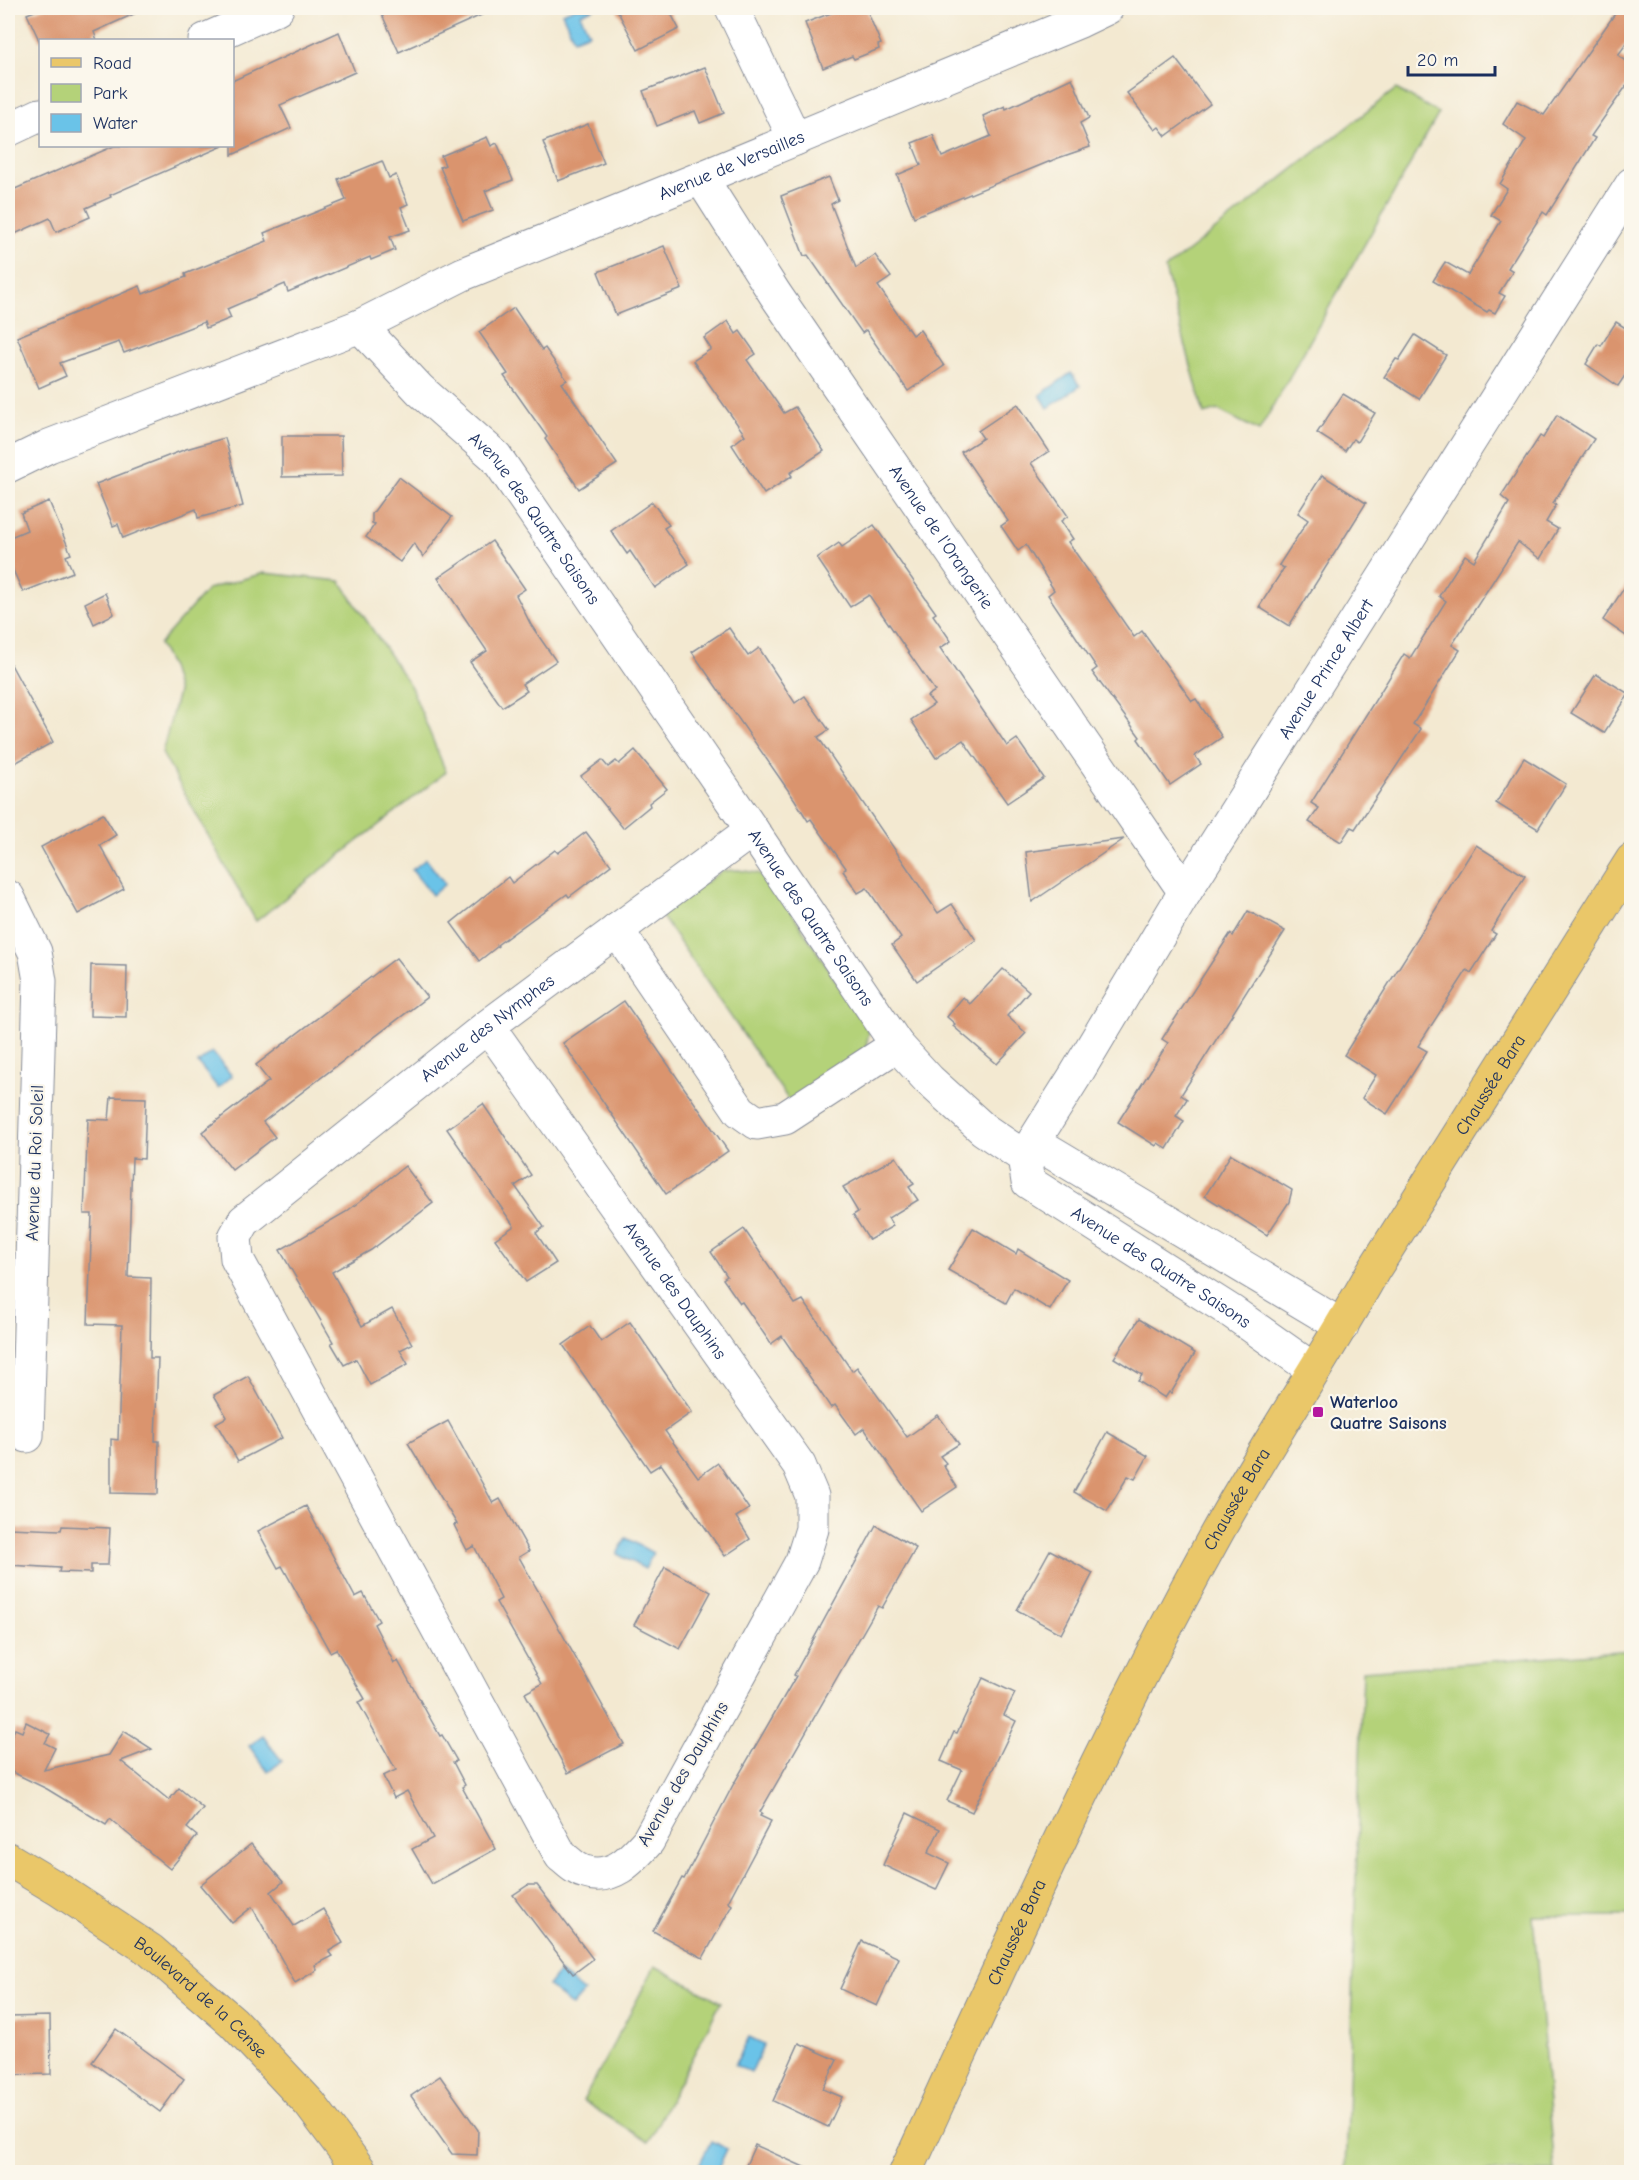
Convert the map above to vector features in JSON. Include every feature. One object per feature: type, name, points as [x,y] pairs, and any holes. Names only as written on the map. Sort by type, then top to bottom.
[{"type":"main road","name":"Chaussée Bara","points":[[906,2172],[1032,1897],[1107,1741],[1214,1538],[1373,1271],[1632,860]]},
{"type":"main road","name":"Boulevard de la Cense","points":[[8,1859],[150,1950],[233,2022],[310,2104],[362,2172]]},
{"type":"street","points":[[207,39],[277,8]]},
{"type":"street","points":[[732,8],[795,139]]},
{"type":"street","name":"Avenue de Versailles","points":[[360,326],[463,274],[795,139],[1088,12]]},
{"type":"street","points":[[8,130],[39,115]]},
{"type":"street","name":"Avenue de l'Orangerie","points":[[700,178],[775,294],[1185,892]]},
{"type":"street","name":"Avenue Prince Albert","points":[[1024,1157],[1185,892],[1632,184]]},
{"type":"street","points":[[8,466],[49,446],[360,326]]},
{"type":"street","name":"Avenue des Quatre Saisons","points":[[360,326],[420,390],[496,457],[897,1046],[929,1080],[983,1129],[1024,1157],[1028,1182],[1232,1312],[1314,1370]]},
{"type":"street","name":"Avenue des Nymphes","points":[[235,1237],[244,1221],[488,1026],[752,830]]},
{"type":"street","name":"Avenue du Roi Soleil","points":[[8,897],[35,952],[40,981],[27,1436]]},
{"type":"street","points":[[617,930],[740,1111],[757,1123],[785,1118],[897,1046]]},
{"type":"street","name":"Avenue des Dauphins","points":[[235,1237],[237,1259],[561,1856],[583,1872],[606,1875],[631,1860],[648,1841],[802,1561],[812,1529],[812,1496],[799,1466],[488,1026]]},
{"type":"street","points":[[1024,1157],[1046,1149],[1342,1326]]},
{"type":"green space","points":[[1396,89],[1439,113],[1259,431],[1218,410],[1204,414],[1165,269]]},
{"type":"green space","points":[[264,573],[340,581],[411,687],[446,772],[256,921],[162,753],[178,692],[171,667],[159,644],[208,589]]},
{"type":"green space","points":[[738,870],[757,873],[771,880],[869,1032],[866,1047],[792,1105],[660,914],[722,871]]},
{"type":"green space","points":[[1631,1650],[1631,1916],[1533,1916],[1555,2172],[1346,2172],[1363,1671]]},
{"type":"green space","points":[[655,1966],[721,2002],[648,2142],[583,2101]]},
{"type":"water","points":[[575,8],[595,8],[580,14],[589,33],[574,39],[562,13]]},
{"type":"water","points":[[1071,373],[1080,386],[1048,408],[1040,395]]},
{"type":"water","points":[[426,859],[445,884],[432,895],[412,870]]},
{"type":"water","points":[[212,1052],[232,1076],[218,1088],[198,1063]]},
{"type":"water","points":[[626,1538],[653,1553],[645,1569],[617,1554]]},
{"type":"water","points":[[263,1736],[282,1761],[268,1772],[249,1746]]},
{"type":"water","points":[[559,1972],[584,1992],[572,2006],[548,1986]]},
{"type":"water","points":[[749,2037],[764,2044],[751,2073],[735,2065]]},
{"type":"water","points":[[711,2141],[727,2149],[716,2172],[703,2172],[697,2169]]},
{"type":"building","points":[[42,8],[147,8],[94,32],[97,39],[39,40],[27,14]]},
{"type":"building","points":[[379,8],[497,8],[399,52]]},
{"type":"building","points":[[616,8],[668,8],[679,29],[638,50]]},
{"type":"building","points":[[844,8],[866,8],[881,44],[878,45],[879,49],[854,59],[852,56],[823,68],[805,23]]},
{"type":"building","points":[[1619,8],[1632,8],[1632,36],[1618,55],[1632,65],[1632,78],[1591,136],[1595,138],[1547,215],[1543,212],[1508,268],[1513,271],[1499,293],[1505,296],[1495,313],[1489,310],[1487,312],[1433,281],[1445,262],[1468,275],[1501,221],[1491,215],[1507,189],[1500,184],[1526,140],[1503,124],[1517,101],[1544,115]]},
{"type":"building","points":[[339,32],[355,72],[280,105],[291,128],[232,155],[234,80]]},
{"type":"building","points":[[1175,58],[1210,104],[1166,136],[1159,127],[1155,130],[1127,93]]},
{"type":"building","points":[[705,67],[724,113],[700,123],[695,111],[657,126],[643,91]]},
{"type":"building","points":[[1072,78],[1089,118],[1080,123],[1090,147],[914,217],[897,175],[921,165],[912,143],[933,135],[942,157],[991,136],[983,116],[1005,106],[1006,109]]},
{"type":"building","points":[[588,124],[604,163],[558,181],[543,142]]},
{"type":"building","points":[[487,137],[491,146],[497,143],[513,180],[485,191],[493,210],[463,221],[440,167],[445,165],[441,156]]},
{"type":"building","points":[[112,147],[221,147],[110,195],[111,197],[86,208],[90,217],[56,232],[50,218],[8,237],[8,192]]},
{"type":"building","points":[[382,161],[389,178],[396,175],[408,204],[401,207],[410,230],[390,237],[395,250],[371,260],[370,257],[288,292],[285,284],[227,309],[231,318],[206,328],[204,322],[124,353],[119,342],[60,363],[66,376],[39,388],[17,337],[140,286],[143,294],[186,277],[185,274],[267,241],[264,233],[346,200],[338,179]]},
{"type":"building","points":[[829,177],[838,200],[831,204],[856,268],[875,255],[891,277],[878,286],[912,335],[920,330],[944,366],[908,391],[866,330],[862,333],[808,255],[804,256],[781,196]]},
{"type":"building","points":[[664,246],[682,289],[616,315],[598,272]]},
{"type":"building","points":[[514,308],[542,350],[545,348],[567,380],[562,383],[617,464],[579,489],[545,439],[547,437],[504,376],[508,374],[479,332]]},
{"type":"building","points":[[728,321],[736,334],[740,331],[756,354],[747,360],[784,413],[795,407],[824,451],[790,473],[792,476],[764,494],[732,445],[745,435],[693,361],[711,349],[704,338]]},
{"type":"building","points":[[1616,322],[1632,332],[1632,365],[1618,386],[1586,364],[1598,344],[1601,346]]},
{"type":"building","points":[[1415,335],[1446,355],[1419,399],[1384,377],[1396,359],[1399,360]]},
{"type":"building","points":[[1343,394],[1375,413],[1357,442],[1353,439],[1345,451],[1317,433]]},
{"type":"building","points":[[1018,404],[1049,451],[1031,463],[1068,516],[1061,521],[1073,539],[1068,542],[1134,637],[1142,631],[1192,701],[1196,699],[1222,737],[1195,756],[1201,764],[1170,785],[1138,739],[1140,737],[1092,672],[1097,668],[1048,595],[1054,590],[1026,545],[1018,551],[1001,526],[1008,521],[961,452],[983,438],[978,431]]},
{"type":"building","points":[[1557,415],[1594,439],[1553,503],[1556,505],[1546,522],[1558,529],[1540,559],[1518,542],[1452,645],[1460,650],[1413,724],[1421,729],[1355,829],[1351,827],[1341,842],[1309,822],[1319,808],[1311,803],[1404,654],[1410,658],[1446,601],[1439,596],[1465,555],[1474,561],[1509,503],[1501,496],[1540,436],[1543,438]]},
{"type":"building","points":[[282,436],[341,436],[342,476],[282,477]]},
{"type":"building","points":[[225,438],[243,506],[198,518],[196,509],[123,538],[118,524],[113,526],[96,484],[186,449]]},
{"type":"building","points":[[1322,475],[1366,503],[1289,626],[1259,607],[1284,568],[1279,565],[1308,520],[1298,513]]},
{"type":"building","points":[[399,477],[452,517],[423,557],[414,543],[400,562],[366,537],[375,524],[372,523],[372,514]]},
{"type":"building","points":[[49,501],[71,554],[66,556],[73,572],[23,592],[8,559],[8,538],[27,530],[21,513]]},
{"type":"building","points":[[652,502],[669,525],[664,528],[689,564],[655,588],[630,551],[627,554],[611,531]]},
{"type":"building","points":[[874,525],[936,613],[933,615],[951,641],[940,648],[1007,746],[1017,739],[1044,778],[1007,803],[963,740],[936,758],[911,720],[934,704],[927,696],[935,691],[869,595],[850,607],[817,558],[839,543],[842,547]]},
{"type":"building","points":[[492,541],[525,589],[516,595],[531,625],[556,661],[522,684],[527,691],[502,707],[470,662],[487,651],[438,578]]},
{"type":"building","points":[[1632,576],[1632,640],[1603,620]]},
{"type":"building","points":[[105,593],[114,614],[94,624],[85,603]]},
{"type":"building","points":[[729,628],[748,656],[759,648],[795,703],[805,696],[829,730],[818,737],[938,913],[952,904],[976,940],[917,981],[892,945],[901,938],[867,888],[858,893],[843,871],[846,868],[811,819],[808,821],[692,652]]},
{"type":"building","points":[[8,659],[53,742],[8,767]]},
{"type":"building","points":[[1596,674],[1629,694],[1604,733],[1571,713]]},
{"type":"building","points":[[635,750],[667,789],[623,828],[581,776],[602,760],[608,767],[616,761],[619,764]]},
{"type":"building","points":[[1524,758],[1566,784],[1538,829],[1496,803]]},
{"type":"building","points":[[103,814],[116,835],[100,845],[124,889],[78,914],[41,847]]},
{"type":"building","points":[[586,832],[611,865],[569,897],[567,894],[497,945],[479,961],[451,923],[508,877],[512,883],[555,850],[558,853]]},
{"type":"building","points":[[1124,839],[1060,883],[1032,902],[1026,852]]},
{"type":"building","points":[[1476,845],[1525,876],[1491,931],[1496,934],[1471,973],[1467,970],[1418,1046],[1427,1051],[1387,1114],[1362,1098],[1376,1075],[1344,1055]]},
{"type":"building","points":[[1248,911],[1285,931],[1181,1095],[1187,1099],[1176,1116],[1184,1121],[1167,1149],[1158,1143],[1156,1146],[1118,1122],[1168,1043],[1162,1039],[1230,934],[1233,936]]},
{"type":"building","points":[[396,958],[427,997],[263,1122],[275,1137],[232,1170],[202,1132],[269,1081],[256,1065]]},
{"type":"building","points":[[91,965],[127,966],[126,1017],[90,1016]]},
{"type":"building","points":[[1003,969],[1029,991],[1007,1016],[1026,1033],[997,1064],[953,1026],[955,1024],[947,1017],[963,997],[970,1004]]},
{"type":"building","points":[[624,1001],[728,1151],[666,1194],[563,1043]]},
{"type":"building","points":[[111,1097],[146,1098],[144,1159],[132,1158],[128,1277],[151,1278],[150,1358],[158,1358],[155,1441],[159,1441],[158,1494],[111,1493],[111,1439],[118,1440],[122,1325],[88,1324],[92,1214],[84,1214],[88,1119],[109,1120]]},
{"type":"building","points":[[483,1104],[531,1175],[515,1186],[544,1227],[536,1233],[556,1263],[526,1282],[495,1239],[514,1226],[447,1129]]},
{"type":"building","points":[[1231,1154],[1292,1190],[1289,1202],[1267,1235],[1205,1196]]},
{"type":"building","points":[[896,1157],[914,1184],[909,1187],[918,1200],[888,1218],[893,1226],[869,1240],[853,1215],[858,1212],[843,1187]]},
{"type":"building","points":[[405,1166],[433,1203],[371,1250],[332,1272],[362,1326],[392,1309],[412,1344],[400,1350],[408,1364],[370,1385],[356,1359],[344,1365],[280,1250],[346,1212]]},
{"type":"building","points":[[973,1228],[1016,1254],[1018,1249],[1068,1280],[1050,1310],[1014,1288],[1006,1303],[948,1270]]},
{"type":"building","points":[[744,1229],[795,1304],[803,1300],[852,1371],[857,1367],[907,1437],[938,1415],[959,1444],[940,1456],[946,1463],[943,1465],[957,1487],[921,1511],[864,1428],[856,1434],[835,1405],[831,1408],[782,1336],[771,1344],[723,1279],[727,1276],[711,1252]]},
{"type":"building","points":[[1139,1319],[1195,1353],[1171,1393],[1169,1392],[1165,1398],[1138,1381],[1142,1375],[1114,1358]]},
{"type":"building","points":[[630,1322],[692,1412],[665,1431],[698,1477],[718,1463],[749,1509],[736,1517],[750,1539],[725,1556],[661,1464],[650,1471],[563,1345],[590,1326],[601,1342]]},
{"type":"building","points":[[248,1376],[282,1438],[238,1461],[216,1423],[227,1417],[214,1395]]},
{"type":"building","points":[[448,1421],[493,1503],[500,1499],[529,1551],[519,1557],[624,1744],[568,1773],[525,1693],[542,1684],[496,1602],[501,1599],[474,1546],[467,1550],[454,1525],[457,1524],[408,1443]]},
{"type":"building","points":[[1107,1432],[1148,1456],[1135,1479],[1128,1476],[1107,1511],[1074,1492]]},
{"type":"building","points":[[306,1506],[355,1597],[363,1593],[379,1621],[374,1624],[394,1663],[398,1661],[440,1736],[442,1735],[457,1761],[453,1762],[465,1785],[462,1787],[496,1849],[432,1884],[412,1849],[433,1838],[407,1791],[394,1798],[383,1776],[396,1770],[358,1702],[365,1699],[336,1649],[330,1652],[282,1566],[278,1568],[258,1531]]},
{"type":"building","points":[[876,1525],[916,1548],[882,1608],[878,1606],[760,1812],[762,1813],[760,1816],[771,1821],[728,1902],[732,1905],[703,1958],[653,1931],[796,1676],[794,1675]]},
{"type":"building","points":[[62,1526],[110,1528],[108,1565],[91,1565],[91,1573],[59,1572],[60,1568],[8,1565],[8,1528],[61,1530]]},
{"type":"building","points":[[1050,1550],[1093,1573],[1061,1634],[1017,1610]]},
{"type":"building","points":[[665,1567],[711,1592],[680,1649],[634,1625]]},
{"type":"building","points":[[983,1678],[1015,1693],[1004,1715],[1016,1721],[972,1812],[947,1801],[962,1770],[941,1761]]},
{"type":"building","points":[[26,1722],[50,1734],[45,1743],[55,1748],[44,1770],[109,1755],[124,1731],[152,1749],[121,1761],[169,1800],[179,1788],[203,1808],[187,1828],[197,1836],[170,1869],[110,1819],[106,1825],[47,1789],[8,1770],[8,1743],[15,1729],[22,1732]]},
{"type":"building","points":[[907,1813],[940,1829],[928,1853],[949,1863],[936,1890],[883,1865]]},
{"type":"building","points":[[251,1844],[283,1882],[271,1892],[294,1926],[323,1909],[343,1943],[329,1951],[333,1956],[315,1965],[317,1970],[295,1983],[252,1907],[232,1923],[200,1885]]},
{"type":"building","points":[[528,1885],[537,1885],[593,1959],[573,1974],[513,1895]]},
{"type":"building","points":[[862,1941],[899,1958],[877,2006],[840,1989]]},
{"type":"building","points":[[50,2016],[51,2074],[8,2075],[8,2017]]},
{"type":"building","points":[[116,2029],[184,2079],[160,2112],[92,2062]]},
{"type":"building","points":[[799,2043],[837,2060],[823,2089],[842,2097],[828,2127],[773,2101]]},
{"type":"building","points":[[440,2076],[478,2130],[477,2155],[452,2154],[411,2096]]},
{"type":"building","points":[[755,2145],[815,2172],[743,2172]]},
{"type":"place","name":"Waterloo Quatre Saisons","points":[[1318,1412]]}]
